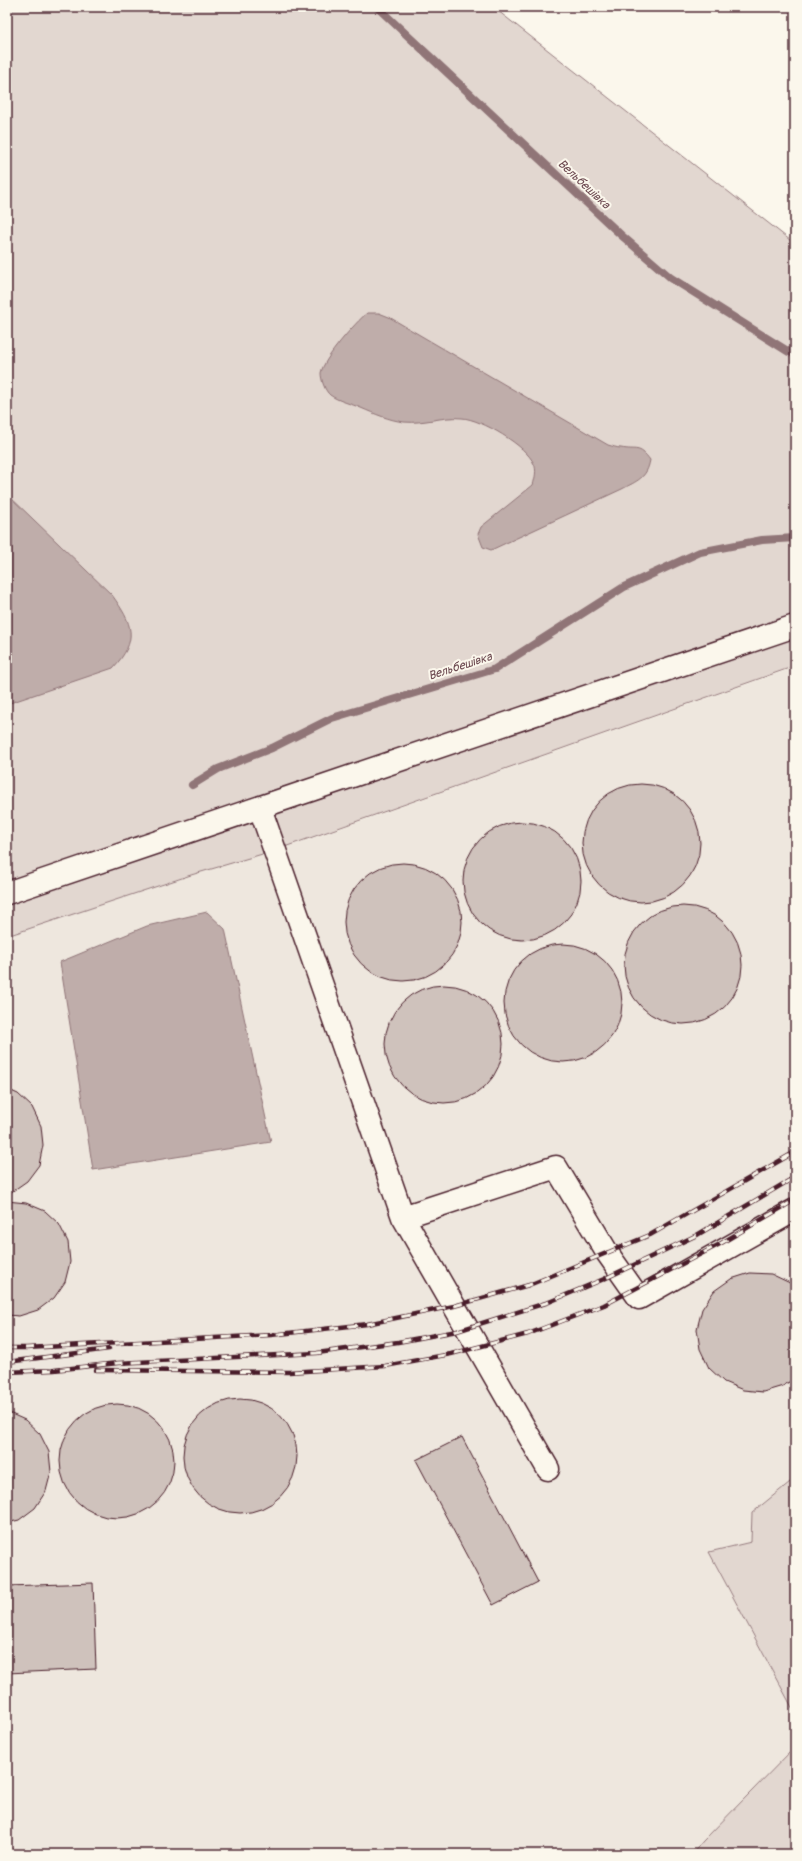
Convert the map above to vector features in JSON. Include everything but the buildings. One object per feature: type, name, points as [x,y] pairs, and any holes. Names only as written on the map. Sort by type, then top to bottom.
[{"type":"street","points":[[7,893],[795,626]]},
{"type":"street","points":[[260,808],[403,1216],[548,1469]]},
{"type":"street","points":[[403,1216],[556,1167],[608,1254],[639,1298],[795,1210]]},
{"type":"shaded area","points":[[7,7],[493,7],[795,244],[795,666],[276,850],[191,875],[7,936]]},
{"type":"shaded area","points":[[367,313],[379,313],[389,317],[608,445],[618,448],[640,450],[650,460],[649,466],[644,475],[622,489],[491,550],[483,547],[478,534],[481,527],[533,485],[536,471],[535,466],[530,457],[522,449],[491,428],[480,423],[462,418],[419,422],[398,421],[377,415],[341,401],[330,395],[325,388],[322,379],[321,373],[323,367],[327,359],[341,341],[355,324]]},
{"type":"shaded area","points":[[7,494],[112,595],[125,615],[130,632],[130,640],[127,649],[113,668],[7,704]]},
{"type":"shaded area","points":[[795,667],[795,1478],[752,1513],[751,1542],[709,1552],[795,1713],[795,1747],[692,1854],[7,1854],[7,936],[191,875],[307,840]]},
{"type":"shaded area","points":[[207,912],[225,929],[271,1142],[93,1170],[60,962],[147,926]]},
{"type":"shaded area","points":[[795,1478],[795,1713],[709,1552],[751,1542],[752,1513]]},
{"type":"shaded area","points":[[795,1747],[795,1854],[692,1854],[703,1841]]},
{"type":"waterway","name":"Вельбешівка","points":[[377,7],[621,235],[671,278],[789,352],[795,354]]},
{"type":"waterway","name":"Вельбешівка","points":[[192,785],[218,769],[272,748],[332,718],[495,669],[624,587],[700,552],[762,540],[795,538]]},
{"type":"railway","points":[[7,1348],[271,1335],[367,1324],[454,1306],[529,1285],[650,1235],[795,1152]]},
{"type":"railway","points":[[7,1372],[54,1370],[118,1363],[317,1353],[398,1342],[457,1331],[549,1302],[604,1279],[697,1235],[795,1177]]},
{"type":"railway","points":[[96,1370],[289,1372],[385,1366],[451,1354],[528,1334],[604,1305],[718,1245],[795,1200]]},
{"type":"railway","points":[[7,1362],[109,1349]]}]
